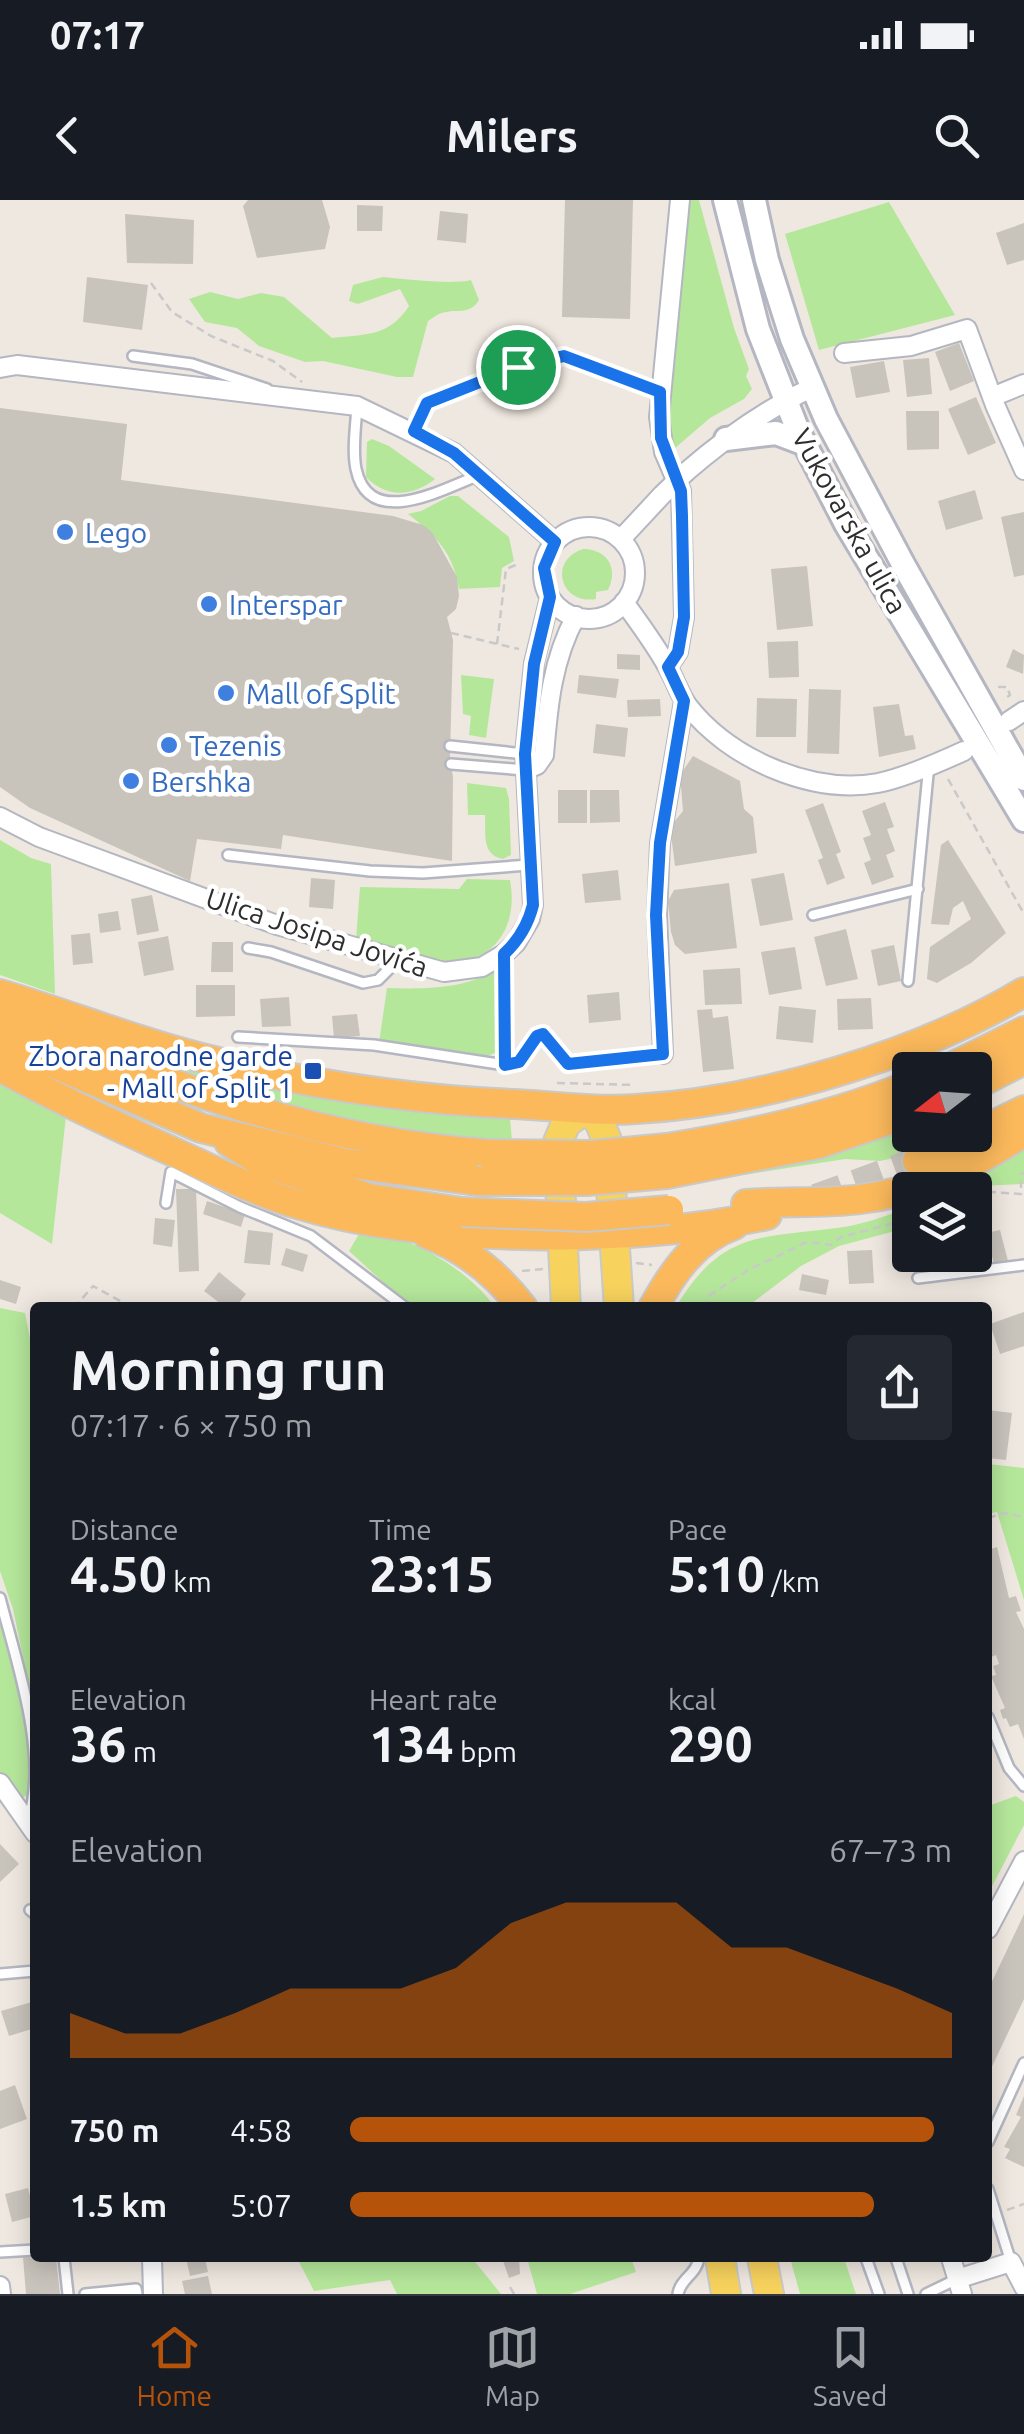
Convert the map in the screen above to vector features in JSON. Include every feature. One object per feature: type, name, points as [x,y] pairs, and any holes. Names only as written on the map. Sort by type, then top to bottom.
[{"type":"highway","points":[[0,994],[150,1044],[282,1077],[421,1098],[638,1109],[782,1085],[855,1066],[944,1033],[1024,992]]},
{"type":"highway","points":[[0,1010],[84,1051],[230,1104],[360,1138],[430,1150],[667,1161],[818,1144],[892,1119]]},
{"type":"highway","points":[[982,1052],[1024,1031]]},
{"type":"highway","points":[[0,1040],[201,1128],[261,1162],[369,1198],[462,1212],[586,1218],[772,1202],[863,1200],[934,1180],[1024,1132]]},
{"type":"highway","points":[[992,1076],[1024,1060]]},
{"type":"highway","points":[[0,1066],[248,1187],[337,1215],[520,1235],[613,1232],[762,1216],[727,1227],[700,1244],[669,1279],[656,1302]]},
{"type":"highway","points":[[201,1128],[346,1163],[477,1181],[586,1181],[824,1115],[892,1091]]},
{"type":"highway","points":[[992,1125],[1024,1110]]},
{"type":"highway","points":[[917,1161],[936,1152]]},
{"type":"highway","points":[[403,1225],[436,1237],[475,1260],[506,1285],[519,1302]]},
{"type":"main road","points":[[566,1302],[558,1142],[566,1123],[586,1109],[599,1120],[608,1144],[619,1302]]},
{"type":"main road","points":[[721,2262],[726,2294]]},
{"type":"main road","points":[[763,2262],[769,2294]]},
{"type":"street","name":"Vukovarska ulica","points":[[725,200],[758,329],[805,444],[846,524],[1024,820]]},
{"type":"street","name":"Vukovarska ulica","points":[[754,200],[767,260],[792,339],[813,387],[903,564],[1024,779]]},
{"type":"street","points":[[668,667],[678,652],[684,617],[682,516],[681,491],[661,438],[660,392],[681,204]]},
{"type":"street","points":[[844,353],[911,346],[967,329],[1024,470]]},
{"type":"street","points":[[0,368],[17,365],[357,406],[454,453],[555,542]]},
{"type":"street","points":[[992,397],[1024,384]]},
{"type":"street","points":[[621,540],[662,495],[726,439],[813,387]]},
{"type":"street","points":[[726,439],[776,433],[805,444]]},
{"type":"street","points":[[504,954],[516,943],[533,905],[525,762],[534,664],[550,597],[544,568],[555,542],[580,528],[595,527],[621,540],[634,564],[635,577],[624,602],[602,617],[576,616],[550,597]]},
{"type":"street","points":[[624,602],[668,667],[684,701],[720,741],[770,769],[832,783],[878,783],[964,751]]},
{"type":"street","points":[[525,762],[537,766],[544,755],[555,665],[561,642],[576,616]]},
{"type":"street","points":[[663,1054],[656,915],[660,843],[684,701]]},
{"type":"street","name":"Ulica Josipa Jovića","points":[[0,818],[39,837],[277,925],[398,960],[444,972],[482,967],[504,954]]},
{"type":"street","points":[[0,1783],[30,1827]]},
{"type":"street","points":[[992,1921],[1024,1861]]},
{"type":"street","points":[[152,2262],[152,2294]]},
{"type":"street","points":[[952,2262],[960,2286],[1011,2262],[1024,2287]]},
{"type":"street","points":[[0,2286],[1,2294]]},
{"type":"lane","points":[[133,356],[192,364],[284,396]]},
{"type":"lane","points":[[414,431],[427,403],[518,367],[564,356],[660,392]]},
{"type":"lane","points":[[357,406],[355,467],[362,487],[374,498],[415,501],[479,475]]},
{"type":"lane","points":[[450,746],[525,762]]},
{"type":"lane","points":[[451,764],[525,762]]},
{"type":"lane","points":[[908,981],[933,762]]},
{"type":"lane","points":[[228,855],[423,873],[532,865]]},
{"type":"lane","points":[[813,915],[918,889]]},
{"type":"lane","points":[[248,948],[271,952],[363,984],[378,980],[398,960]]},
{"type":"lane","points":[[238,1038],[374,1045],[505,1065],[519,1062],[537,1036],[543,1034],[568,1064],[663,1054]]},
{"type":"lane","points":[[166,1203],[170,1172],[311,1236],[398,1302]]},
{"type":"lane","points":[[918,1278],[1024,1265]]},
{"type":"lane","points":[[0,1598],[30,1729]]},
{"type":"lane","points":[[992,1728],[1009,1768],[1024,1786]]},
{"type":"lane","points":[[0,1974],[30,1971]]},
{"type":"lane","points":[[992,2133],[1024,2063]]},
{"type":"lane","points":[[992,2204],[1011,2262]]},
{"type":"lane","points":[[0,2252],[30,2250]]},
{"type":"lane","points":[[64,2262],[68,2294]]},
{"type":"lane","points":[[678,2294],[698,2262]]},
{"type":"lane","points":[[867,2262],[879,2294]]},
{"type":"lane","points":[[897,2262],[908,2294]]},
{"type":"lane","points":[[926,2294],[960,2286]]},
{"type":"lane","points":[[85,2294],[136,2289],[137,2294]]},
{"type":"path","points":[[152,283],[172,312],[210,336],[273,360],[327,401]]},
{"type":"path","points":[[497,644],[506,569],[518,564]]},
{"type":"path","points":[[451,633],[525,650]]},
{"type":"path","points":[[992,691],[1007,687],[1010,695],[993,706]]},
{"type":"path","points":[[933,762],[1024,914]]},
{"type":"path","points":[[504,954],[505,1065]]},
{"type":"path","points":[[992,1192],[1020,1194],[1024,1173]]},
{"type":"path","points":[[707,1302],[710,1294],[748,1270],[807,1242],[831,1245],[842,1237],[892,1224]]},
{"type":"path","points":[[79,1302],[92,1286],[122,1302]]},
{"type":"path","points":[[992,1517],[1004,1513],[1024,1517]]},
{"type":"path","points":[[995,2214],[1024,2204]]},
{"type":"path","points":[[510,2288],[514,2294]]},
{"type":"green space","points":[[691,200],[699,200],[752,389],[744,399],[710,418],[674,449],[665,431],[672,333]]},
{"type":"green space","points":[[889,202],[955,315],[819,350],[785,234]]},
{"type":"green space","points":[[383,277],[441,282],[471,280],[479,300],[467,310],[440,314],[428,321],[413,377],[323,361],[305,362],[259,346],[237,328],[205,322],[189,299],[210,292],[238,299],[261,293],[284,297],[332,338],[356,336],[385,329],[409,306],[400,289],[358,304],[349,301],[353,285]]},
{"type":"green space","points":[[372,439],[389,446],[435,479],[399,493],[374,484],[366,477],[367,442]]},
{"type":"green space","points":[[458,496],[509,537],[514,561],[502,568],[500,587],[459,589],[442,546],[408,514]]},
{"type":"green space","points":[[583,549],[599,552],[611,567],[608,590],[596,592],[596,599],[574,595],[563,580],[565,562]]},
{"type":"green space","points":[[461,675],[494,679],[486,738],[469,735],[471,716],[463,714]]},
{"type":"green space","points":[[467,783],[506,788],[511,855],[503,859],[491,853],[485,836],[485,815],[468,815]]},
{"type":"green space","points":[[0,840],[31,858],[51,864],[55,994],[0,975]]},
{"type":"green space","points":[[467,879],[510,880],[512,897],[506,928],[488,950],[475,958],[441,962],[356,940],[360,887],[459,889]]},
{"type":"green space","points":[[500,966],[497,1052],[487,1056],[379,1043],[387,988],[461,984]]},
{"type":"green space","points":[[93,1038],[195,1069],[299,1093],[404,1109],[510,1118],[512,1141],[404,1132],[298,1110],[194,1078]]},
{"type":"green space","points":[[0,1083],[66,1116],[52,1244],[0,1213]]},
{"type":"green space","points":[[892,1130],[892,1152],[909,1152],[880,1161],[845,1159],[680,1185],[774,1167]]},
{"type":"green space","points":[[1024,1147],[1024,1184],[992,1185],[992,1172],[975,1172]]},
{"type":"green space","points":[[892,1214],[892,1232],[839,1246],[801,1266],[754,1302],[679,1302],[712,1262],[730,1249],[771,1236],[858,1224]]},
{"type":"green space","points":[[359,1234],[401,1239],[455,1268],[491,1302],[405,1302],[349,1251]]},
{"type":"green space","points":[[0,1308],[25,1313],[30,1339],[30,1690],[13,1609],[0,1571]]},
{"type":"green space","points":[[992,1464],[1024,1468],[1024,1600],[997,1512],[992,1513]]},
{"type":"green space","points":[[0,1617],[28,1728],[30,1773],[27,1795],[22,1798],[0,1772]]},
{"type":"green space","points":[[1016,1796],[1024,1802],[1024,1825],[992,1886],[992,1805]]},
{"type":"green space","points":[[299,2262],[475,2262],[501,2294],[397,2294],[390,2280],[314,2291]]},
{"type":"green space","points":[[528,2262],[632,2262],[636,2272],[570,2294],[537,2294]]},
{"type":"green space","points":[[791,2262],[845,2262],[856,2294],[800,2294]]},
{"type":"building","points":[[248,200],[322,200],[330,227],[325,249],[257,258],[243,206]]},
{"type":"building","points":[[565,200],[633,200],[630,319],[562,317]]},
{"type":"building","points":[[357,205],[383,206],[382,231],[357,231]]},
{"type":"building","points":[[440,211],[468,214],[466,243],[437,240]]},
{"type":"building","points":[[125,214],[194,220],[193,264],[127,263]]},
{"type":"building","points":[[1024,223],[1024,260],[1007,265],[996,233]]},
{"type":"building","points":[[87,277],[148,285],[142,330],[83,322]]},
{"type":"building","points":[[959,343],[974,381],[950,391],[935,352]]},
{"type":"building","points":[[929,358],[932,394],[907,397],[903,360]]},
{"type":"building","points":[[884,361],[890,392],[856,398],[850,367]]},
{"type":"building","points":[[976,397],[996,443],[968,455],[948,409]]},
{"type":"building","name":"Mall of Split","points":[[0,408],[127,424],[121,480],[393,516],[423,525],[432,532],[457,577],[459,596],[456,609],[447,617],[453,640],[452,861],[283,835],[281,849],[197,839],[190,881],[30,808],[0,787]]},
{"type":"building","points":[[906,411],[939,411],[939,449],[907,450]]},
{"type":"building","points":[[975,490],[983,519],[946,530],[938,501]]},
{"type":"building","points":[[1024,512],[1024,575],[1014,577],[1001,517]]},
{"type":"building","points":[[807,566],[813,626],[777,630],[771,569]]},
{"type":"building","points":[[798,641],[799,677],[769,678],[767,642]]},
{"type":"building","points":[[1013,649],[1024,655],[1023,674],[1006,667]]},
{"type":"building","points":[[617,654],[640,655],[640,670],[617,669]]},
{"type":"building","points":[[579,675],[619,679],[616,698],[577,693]]},
{"type":"building","points":[[809,689],[841,690],[839,754],[807,753]]},
{"type":"building","points":[[757,698],[797,699],[796,737],[756,737]]},
{"type":"building","points":[[660,699],[661,716],[628,717],[627,700]]},
{"type":"building","points":[[899,704],[905,736],[913,735],[916,749],[879,757],[873,707]]},
{"type":"building","points":[[596,724],[628,728],[625,757],[593,753]]},
{"type":"building","points":[[693,756],[740,781],[744,809],[753,817],[757,853],[675,866],[670,827],[683,811],[680,775]]},
{"type":"building","points":[[558,790],[587,790],[587,823],[558,823]]},
{"type":"building","points":[[590,790],[619,790],[620,822],[590,823]]},
{"type":"building","points":[[885,802],[894,827],[887,829],[895,851],[886,855],[894,877],[872,885],[864,863],[871,860],[863,838],[871,835],[862,811]]},
{"type":"building","points":[[823,803],[841,852],[836,854],[845,878],[827,885],[818,860],[823,858],[805,810]]},
{"type":"building","points":[[948,840],[1006,933],[971,963],[937,983],[927,979],[930,947],[971,919],[963,901],[953,908],[949,925],[931,924],[941,845]]},
{"type":"building","points":[[618,870],[621,900],[585,903],[582,874]]},
{"type":"building","points":[[784,873],[793,920],[760,926],[751,879]]},
{"type":"building","points":[[311,878],[335,880],[333,909],[309,907]]},
{"type":"building","points":[[729,883],[737,948],[685,954],[675,945],[671,932],[668,901],[674,890]]},
{"type":"building","points":[[152,895],[159,931],[137,935],[131,899]]},
{"type":"building","points":[[118,911],[121,930],[100,933],[98,914]]},
{"type":"building","points":[[846,929],[858,979],[826,986],[814,937]]},
{"type":"building","points":[[90,933],[93,963],[73,965],[71,935]]},
{"type":"building","points":[[168,936],[174,970],[144,976],[138,942]]},
{"type":"building","points":[[212,942],[233,942],[233,972],[211,972]]},
{"type":"building","points":[[894,945],[901,981],[878,986],[871,950]]},
{"type":"building","points":[[795,947],[802,989],[769,995],[761,952]]},
{"type":"building","points":[[740,968],[742,1004],[705,1005],[703,970]]},
{"type":"building","points":[[196,985],[235,985],[235,1016],[196,1017]]},
{"type":"building","points":[[619,992],[621,1020],[589,1023],[587,995]]},
{"type":"building","points":[[289,997],[291,1026],[262,1027],[260,999]]},
{"type":"building","points":[[871,998],[873,1029],[838,1030],[837,999]]},
{"type":"building","points":[[779,1006],[816,1010],[813,1043],[776,1039]]},
{"type":"building","points":[[712,1009],[713,1018],[728,1016],[734,1069],[703,1072],[697,1010]]},
{"type":"building","points":[[357,1014],[360,1036],[334,1038],[332,1016]]},
{"type":"building","points":[[176,1189],[196,1189],[199,1271],[179,1272]]},
{"type":"building","points":[[207,1201],[245,1214],[241,1227],[203,1214]]},
{"type":"building","points":[[155,1218],[175,1220],[172,1247],[153,1244]]},
{"type":"building","points":[[248,1230],[273,1233],[270,1265],[244,1263]]},
{"type":"building","points":[[1000,1230],[1008,1261],[994,1264],[992,1232]]},
{"type":"building","points":[[286,1248],[308,1255],[303,1272],[281,1265]]},
{"type":"building","points":[[872,1250],[874,1283],[849,1284],[847,1251]]},
{"type":"building","points":[[219,1272],[246,1294],[240,1302],[218,1302],[204,1291]]},
{"type":"building","points":[[802,1274],[829,1280],[826,1295],[799,1290]]},
{"type":"building","points":[[0,1280],[21,1287],[16,1304],[0,1299]]},
{"type":"building","points":[[1024,1312],[1024,1346],[1000,1354],[992,1323]]},
{"type":"building","points":[[992,1410],[1012,1413],[1006,1460],[992,1458]]},
{"type":"building","points":[[997,1547],[1009,1598],[1016,1596],[1021,1611],[1016,1612],[1024,1629],[1024,1739],[1018,1724],[1010,1727],[1000,1710],[1005,1708],[992,1678],[996,1675],[993,1666],[999,1664],[996,1655],[992,1657],[992,1549]]},
{"type":"building","points":[[0,1844],[19,1864],[0,1882]]},
{"type":"building","points":[[1024,1914],[1024,1999],[992,2067],[992,1982]]},
{"type":"building","points":[[30,2002],[30,2030],[9,2036],[1,2011]]},
{"type":"building","points":[[15,2085],[27,2119],[0,2129],[0,2091]]},
{"type":"building","points":[[1024,2096],[1024,2167],[1005,2158],[1010,2149],[1004,2147],[1021,2117],[1016,2115]]},
{"type":"building","points":[[28,2188],[30,2217],[12,2222],[5,2194]]},
{"type":"building","points":[[23,2257],[30,2257],[30,2262],[56,2262],[60,2294],[26,2294]]},
{"type":"building","points":[[187,2262],[206,2262],[208,2272],[190,2276]]},
{"type":"building","points":[[503,2262],[519,2262],[520,2274],[509,2278]]},
{"type":"building","points":[[208,2276],[212,2294],[185,2294],[182,2281]]},
{"type":"tunnel","points":[[816,1198],[917,1161]]},
{"type":"place","name":"Lego","points":[[65,532]]},
{"type":"place","name":"Interspar","points":[[209,604]]},
{"type":"place","name":"Mall of Split","points":[[226,693]]},
{"type":"place","name":"Tezenis","points":[[169,745]]},
{"type":"place","name":"Bershka","points":[[131,781]]},
{"type":"place","name":"Zbora narodne garde - Mall of Split 1","points":[[313,1071]]},
{"type":"route","points":[[564,356],[660,392],[661,438],[681,491],[684,617],[678,652],[668,667],[684,701],[660,843],[656,915],[663,1054],[568,1064],[543,1034],[537,1036],[519,1062],[505,1065],[504,954],[516,943],[533,905],[525,754],[534,664],[550,597],[544,568],[555,542],[454,453],[414,431],[427,403],[518,367],[564,356]]}]
